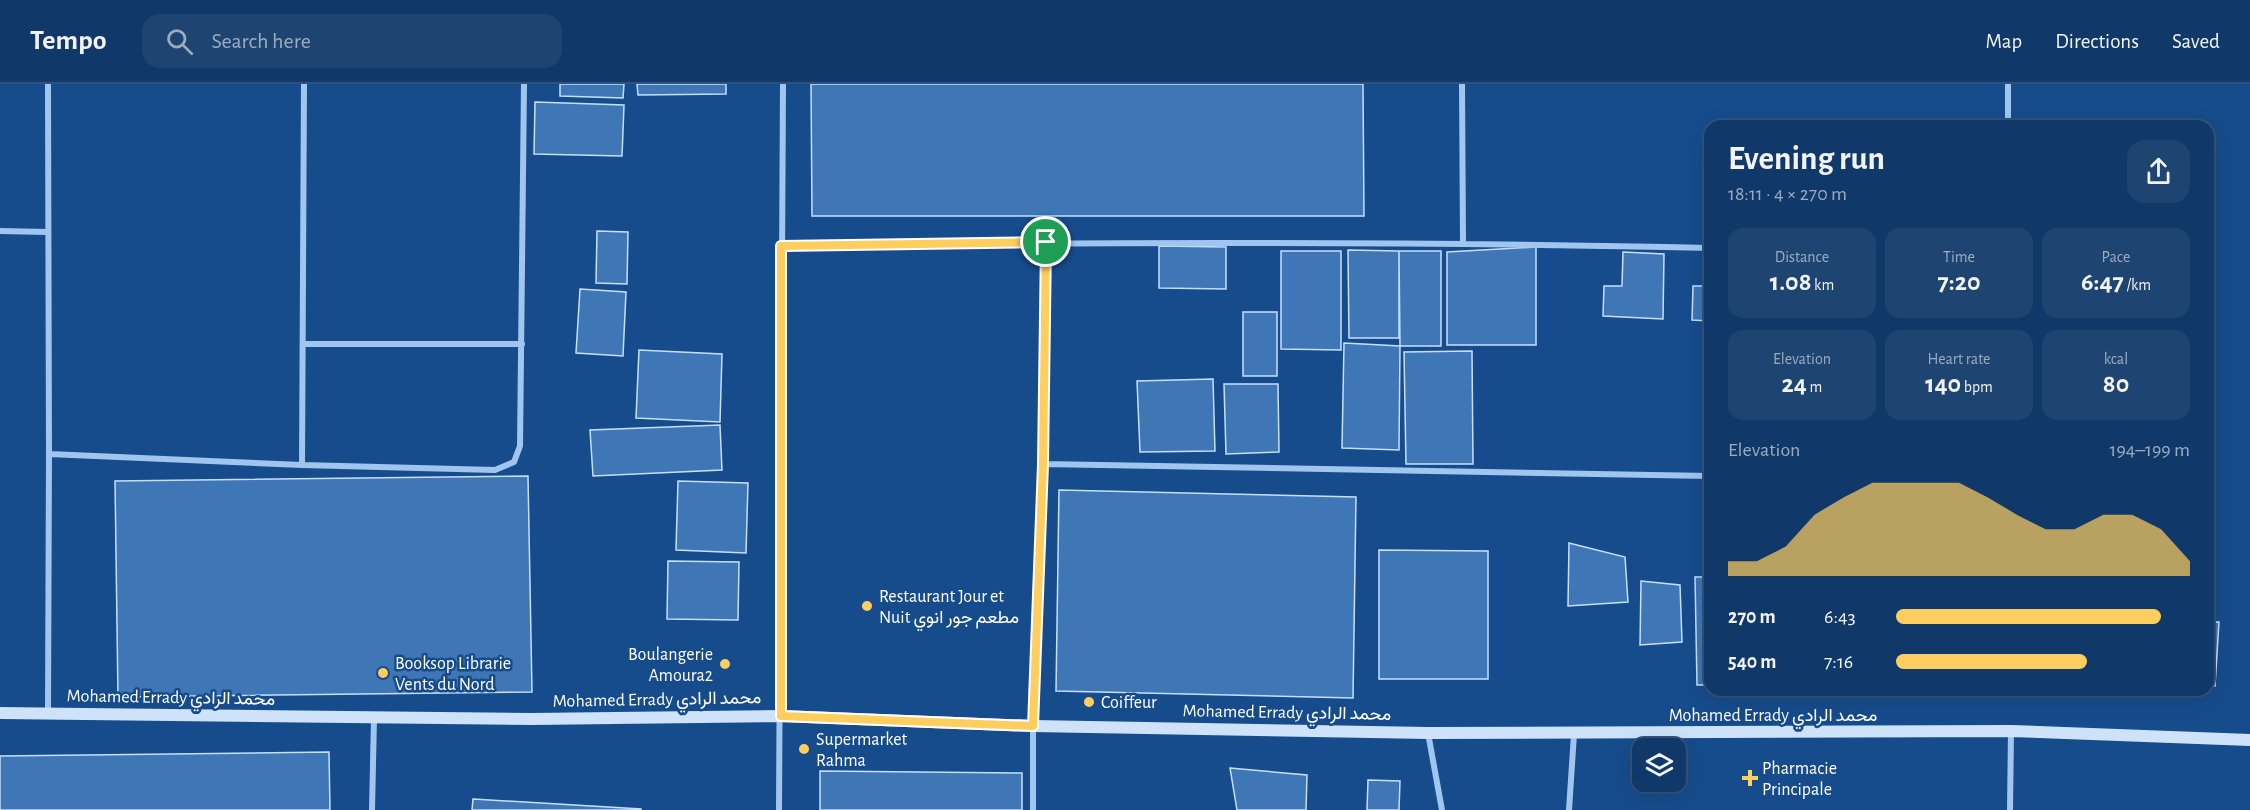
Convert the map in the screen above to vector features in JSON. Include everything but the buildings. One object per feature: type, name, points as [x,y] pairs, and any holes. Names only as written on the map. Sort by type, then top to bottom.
[{"type":"street","points":[[48,84],[50,454],[48,714]]},
{"type":"street","points":[[302,465],[304,84]]},
{"type":"street","points":[[50,454],[302,465],[495,470],[514,462],[520,446],[524,84]]},
{"type":"street","points":[[779,810],[783,84]]},
{"type":"street","points":[[1462,84],[1463,243]]},
{"type":"street","points":[[2008,84],[2008,120]]},
{"type":"street","points":[[0,231],[47,232]]},
{"type":"street","points":[[781,246],[1046,242],[1463,243],[1704,248]]},
{"type":"street","points":[[1033,810],[1033,726],[1043,464],[1046,242]]},
{"type":"street","points":[[303,344],[522,344]]},
{"type":"street","points":[[1043,464],[1704,476]]},
{"type":"street","name":"Mohamed Errady محمد الرادي","points":[[0,713],[542,718],[781,716],[1033,726],[1428,733],[2011,732],[2250,740]]},
{"type":"street","points":[[372,810],[374,717]]},
{"type":"street","points":[[2010,810],[2011,732]]},
{"type":"street","points":[[1428,733],[1442,810]]},
{"type":"street","points":[[1569,810],[1574,734]]},
{"type":"place","name":"Restaurant Jour et Nuit مطعم جور انوي","points":[[867,606]]},
{"type":"place","name":"Boulangerie Amoura2","points":[[725,664]]},
{"type":"place","name":"Booksop Librarie Vents du Nord","points":[[383,673]]},
{"type":"place","name":"Coiffeur","points":[[1089,702]]},
{"type":"place","name":"Supermarket Rahma","points":[[804,749]]},
{"type":"place","name":"Pharmacie Principale","points":[[1750,778]]},
{"type":"route","points":[[1046,242],[1043,464],[1033,726],[781,716],[781,246],[1046,242]]}]
